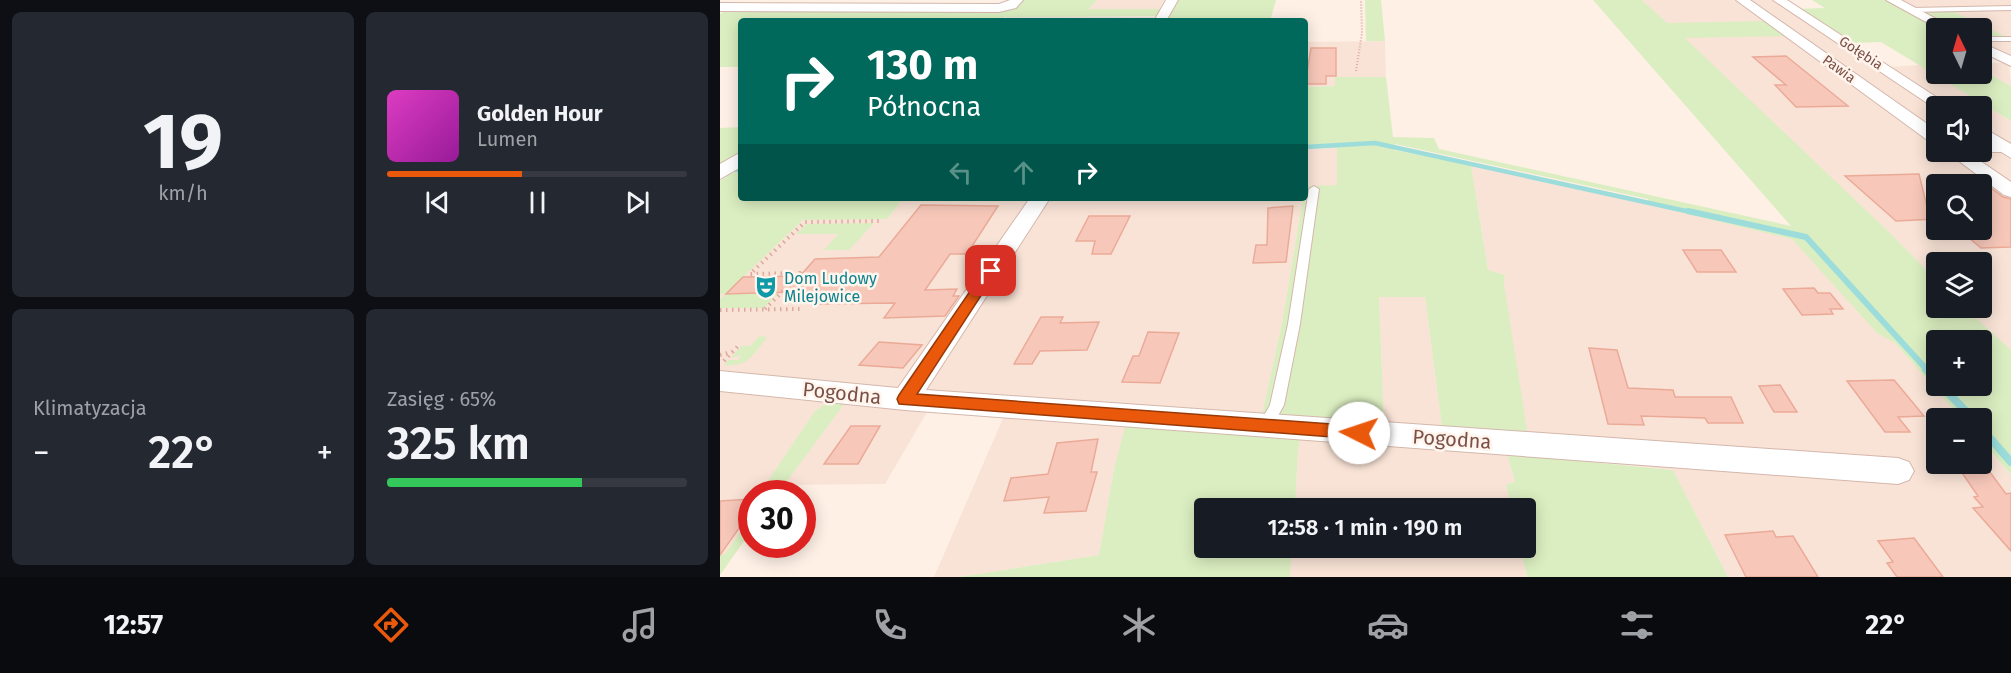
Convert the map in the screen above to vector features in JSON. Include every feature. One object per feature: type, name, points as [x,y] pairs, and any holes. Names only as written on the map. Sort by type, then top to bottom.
[{"type":"street","points":[[720,8],[999,8],[1012,5],[1017,0]]},
{"type":"street","points":[[1162,18],[1172,0]]},
{"type":"street","name":"Pawia","points":[[1742,0],[1926,131]]},
{"type":"street","name":"Gołębia","points":[[1779,0],[1927,96]]},
{"type":"street","points":[[1892,0],[1928,18]]},
{"type":"street","points":[[1992,52],[2011,62]]},
{"type":"street","points":[[1992,139],[2009,150]]},
{"type":"street","points":[[720,173],[738,160]]},
{"type":"street","points":[[1970,162],[2011,191]]},
{"type":"street","points":[[905,399],[1038,201]]},
{"type":"street","name":"Pogodna","points":[[720,381],[905,399],[1898,471]]},
{"type":"lane","points":[[1911,9],[2011,8]]},
{"type":"lane","points":[[1992,39],[2011,39]]},
{"type":"lane","points":[[1992,149],[2009,150]]},
{"type":"lane","points":[[1265,426],[1277,405],[1294,324],[1314,189]]},
{"type":"path","points":[[1356,71],[1362,33],[1361,0]]},
{"type":"path","points":[[791,282],[800,273],[750,274],[805,222],[880,221]]},
{"type":"path","points":[[765,309],[787,287]]},
{"type":"path","points":[[720,310],[802,309]]},
{"type":"path","points":[[720,365],[738,346]]},
{"type":"path","points":[[720,355],[732,352]]},
{"type":"shaded area","points":[[1097,0],[1164,0],[1159,9],[1089,9]]},
{"type":"shaded area","points":[[1642,0],[1776,0],[1887,67],[1920,65],[1926,69],[1926,84],[1951,84],[1970,96],[1926,96],[1926,162],[1992,162],[1992,109],[2011,121],[2011,351],[1992,333],[1992,330],[1989,330],[1976,318],[1992,318],[1992,252],[1926,252],[1926,270],[1891,234]]},
{"type":"shaded area","points":[[1897,0],[2011,0],[2011,59],[1992,49],[1992,18],[1933,18]]},
{"type":"shaded area","points":[[1008,16],[1155,17],[1154,18],[1006,18]]},
{"type":"shaded area","points":[[1385,41],[1386,77],[1335,77],[1335,86],[1308,87],[1308,42]]},
{"type":"shaded area","points":[[1992,63],[2009,63],[2011,86],[1992,76]]},
{"type":"shaded area","points":[[1338,148],[1337,186],[1308,186],[1308,149]]},
{"type":"shaded area","points":[[1471,165],[1800,235],[1926,378],[1926,396],[1942,396],[1952,408],[1926,408],[1926,474],[1992,474],[1992,453],[2011,475],[2011,577],[1728,577],[1673,470],[1507,454],[1515,482],[1506,484],[1509,498],[1296,498],[1298,451],[1304,420],[1384,425],[1379,297],[1425,297],[1442,427],[1504,284],[1505,275],[1488,270]]},
{"type":"shaded area","points":[[902,201],[1302,201],[1282,323],[1258,433],[1114,469],[1099,555],[959,577],[934,577],[1004,416],[930,407],[885,484],[816,485],[816,480],[738,480],[738,549],[720,575],[720,267],[775,247],[803,220],[887,219]]},
{"type":"shaded area","points":[[1291,558],[1522,558],[1527,577],[1290,577]]},
{"type":"green space","points":[[1022,0],[1097,0],[1089,9],[1172,9],[1177,0],[1276,0],[1271,18],[1167,18],[1168,16],[738,18],[738,67],[720,67],[720,14],[731,8],[995,9]]},
{"type":"green space","points":[[1365,0],[1381,0],[1385,41],[1366,41]]},
{"type":"green space","points":[[1593,0],[1642,0],[1667,23],[1766,21],[1787,36],[1685,38],[1926,270],[1926,318],[1976,318],[1989,330],[1926,330],[1926,378],[1895,343],[1877,333],[1792,239],[1650,205],[1648,199],[1395,144],[1394,150],[1471,165],[1488,270],[1505,275],[1504,284],[1528,436],[1442,427],[1425,297],[1379,297],[1384,425],[1304,420],[1298,451],[1296,498],[1194,498],[1194,558],[1291,558],[1290,577],[959,577],[1099,555],[1114,469],[1125,427],[1258,433],[1282,323],[1302,201],[1308,201],[1308,186],[1337,185],[1337,148],[1308,149],[1308,87],[1335,86],[1335,77],[1386,77],[1393,137],[1434,138],[1439,149],[1791,226]]},
{"type":"green space","points":[[1812,0],[1888,0],[1926,19],[1926,69],[1881,42],[1850,43],[1797,9],[1825,8]]},
{"type":"green space","points":[[1950,10],[1967,18],[1932,18],[1918,11]]},
{"type":"green space","points":[[1992,30],[2007,37],[1992,37]]},
{"type":"green space","points":[[1992,76],[2011,86],[2011,121],[1992,109],[1992,96],[1970,96],[1950,84],[1992,84]]},
{"type":"green space","points":[[738,127],[738,153],[720,165],[720,128]]},
{"type":"green space","points":[[738,172],[738,201],[902,201],[887,219],[803,220],[726,293],[779,292],[764,308],[720,308],[720,299],[725,294],[720,294],[720,181],[730,173]]},
{"type":"green space","points":[[874,223],[849,250],[824,250],[838,234],[796,234],[807,224]]},
{"type":"green space","points":[[1992,333],[2011,350],[2011,475],[1992,453],[1992,408],[1952,408],[1942,396],[1992,396]]},
{"type":"green space","points":[[760,336],[767,337],[749,359],[739,364],[724,365],[728,360],[738,360],[741,355],[731,358],[741,346],[750,346]]},
{"type":"green space","points":[[830,401],[845,403],[788,480],[769,480],[815,411]]},
{"type":"green space","points":[[1507,454],[1673,470],[1728,577],[1527,577],[1522,558],[1536,558],[1536,498],[1509,498],[1506,484],[1515,482]]},
{"type":"green space","points":[[738,536],[738,549],[720,575],[720,554],[725,554]]},
{"type":"building","points":[[1311,48],[1336,48],[1336,76],[1326,76],[1326,84],[1308,84]]},
{"type":"building","points":[[1786,56],[1848,106],[1796,107],[1775,85],[1786,85],[1753,57]]},
{"type":"building","points":[[1919,174],[1926,203],[1926,220],[1896,221],[1845,176]]},
{"type":"building","points":[[1992,189],[2003,197],[2011,199],[2011,247],[1981,248],[1972,240],[1992,240]]},
{"type":"building","points":[[921,205],[998,206],[967,254],[950,254],[925,290],[957,289],[953,296],[959,296],[945,316],[884,318],[895,303],[821,304],[827,297],[787,298],[792,292],[726,294],[743,277],[800,276],[815,259],[879,257]]},
{"type":"building","points":[[1293,206],[1286,262],[1253,263],[1256,245],[1267,245],[1268,208]]},
{"type":"building","points":[[1089,216],[1130,216],[1111,254],[1092,254],[1095,241],[1076,241]]},
{"type":"building","points":[[1683,250],[1721,250],[1736,272],[1697,272]]},
{"type":"building","points":[[1814,288],[1818,293],[1830,293],[1843,309],[1830,309],[1833,314],[1802,315],[1783,289]]},
{"type":"building","points":[[1041,317],[1063,317],[1060,323],[1099,322],[1087,350],[1040,351],[1032,364],[1014,364]]},
{"type":"building","points":[[1148,332],[1179,333],[1160,383],[1122,382],[1133,356],[1139,356]]},
{"type":"building","points":[[879,342],[922,345],[903,368],[859,365]]},
{"type":"building","points":[[1589,348],[1617,350],[1628,388],[1673,390],[1675,397],[1731,397],[1743,423],[1708,423],[1705,418],[1641,416],[1644,425],[1608,424]]},
{"type":"building","points":[[1894,380],[1924,416],[1898,417],[1910,432],[1885,432],[1847,381]]},
{"type":"building","points":[[1780,385],[1797,412],[1774,412],[1759,386]]},
{"type":"building","points":[[851,426],[880,426],[858,464],[824,464]]},
{"type":"building","points":[[1098,439],[1091,472],[1097,472],[1086,511],[1044,513],[1049,497],[1004,501],[1011,478],[1048,474],[1057,443]]},
{"type":"building","points":[[1963,474],[1991,474],[2006,494],[2011,493],[2011,551],[1973,508],[1983,507],[1974,497],[1978,496]]},
{"type":"building","points":[[738,500],[738,530],[720,555],[720,501]]},
{"type":"building","points":[[1773,531],[1776,537],[1793,536],[1818,577],[1746,577],[1725,535]]},
{"type":"building","points":[[1914,538],[1943,577],[1897,577],[1887,563],[1893,562],[1878,541]]},
{"type":"waterway","points":[[1308,147],[1375,143],[1695,213]]},
{"type":"waterway","points":[[1688,211],[1806,237],[1926,369]]},
{"type":"waterway","points":[[1951,396],[1963,408]]},
{"type":"waterway","points":[[1992,440],[2011,462]]},
{"type":"place","name":"Dom Ludowy Milejowice","points":[[766,287]]},
{"type":"route","points":[[991,271],[905,399],[1359,433]]}]
